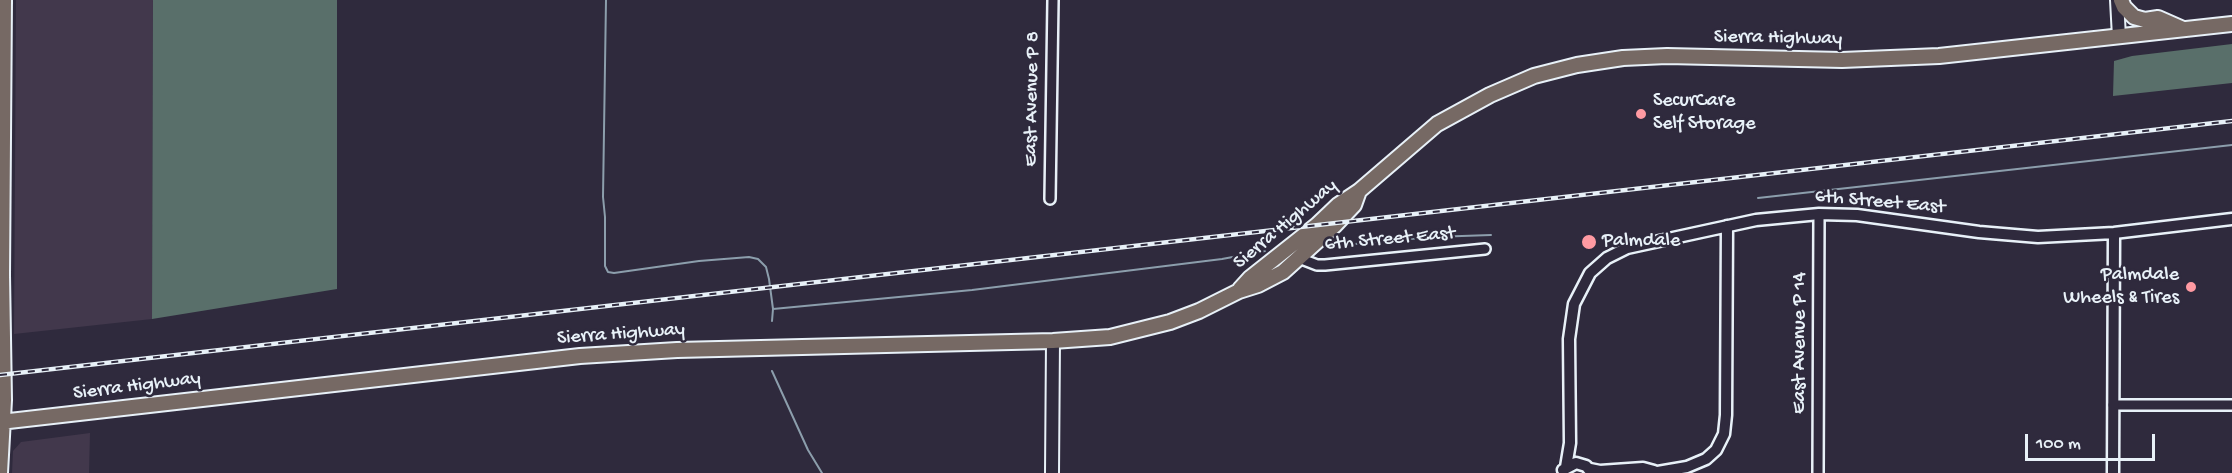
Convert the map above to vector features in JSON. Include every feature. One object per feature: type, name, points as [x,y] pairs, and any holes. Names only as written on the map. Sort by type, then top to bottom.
[{"type":"main road","points":[[0,473],[4,400],[2,275],[4,0]]},
{"type":"main road","points":[[2119,0],[2134,17],[2145,20],[2158,18],[2185,30]]},
{"type":"main road","points":[[2119,0],[2119,38]]},
{"type":"main road","name":"Sierra Highway","points":[[1239,291],[1250,278],[1317,225],[1338,205],[1359,191],[1437,124],[1490,95],[1534,76],[1577,65],[1623,58],[1667,56],[1842,60],[1939,56],[2232,24]]},
{"type":"main road","name":"Sierra Highway","points":[[1,422],[580,356],[764,347],[1053,341],[1110,337],[1137,331],[1199,311],[1283,272],[1354,205],[1359,191]]},
{"type":"main road","points":[[1052,473],[1053,341]]},
{"type":"street","name":"East Avenue P 8","points":[[1050,199],[1053,0]]},
{"type":"street","name":"6th Street East","points":[[1564,470],[1570,443],[1569,339],[1571,318],[1580,291],[1590,273],[1607,258],[1627,248],[1726,226],[1778,217],[1819,214],[1857,215],[2020,236],[2114,233],[2232,219]]},
{"type":"street","name":"East Avenue P 14","points":[[1818,473],[1819,214]]},
{"type":"street","points":[[1564,470],[1576,463],[1591,471],[1643,468],[1653,472],[1687,467],[1706,459],[1716,450],[1724,434],[1726,415],[1726,226]]},
{"type":"street","points":[[2113,473],[2114,233]]},
{"type":"street","name":"6th Street East","points":[[1299,258],[1317,265],[1325,265],[1485,249]]},
{"type":"street","points":[[2113,405],[2232,405]]},
{"type":"shaded area","points":[[16,0],[153,0],[152,319],[14,334]]},
{"type":"shaded area","points":[[90,433],[89,473],[12,473],[13,451],[21,442]]},
{"type":"green space","points":[[153,0],[337,0],[337,289],[152,319]]},
{"type":"green space","points":[[2232,44],[2232,83],[2113,96],[2114,61],[2132,56]]},
{"type":"waterway","points":[[606,0],[603,197],[605,266],[608,272],[699,261],[749,257],[758,259],[766,267],[769,279],[773,309],[772,321]]},
{"type":"waterway","points":[[1758,198],[2232,145]]},
{"type":"waterway","points":[[1332,246],[1433,237],[1491,235]]},
{"type":"waterway","points":[[773,309],[972,290],[1222,259],[1265,251]]},
{"type":"waterway","points":[[772,371],[808,450],[822,473]]},
{"type":"railway","points":[[0,375],[2232,121]]},
{"type":"place","name":"SecurCare Self Storage","points":[[1641,114]]},
{"type":"place","name":"Palmdale","points":[[1589,242]]},
{"type":"place","name":"Palmdale Wheels & Tires","points":[[2191,287]]}]
